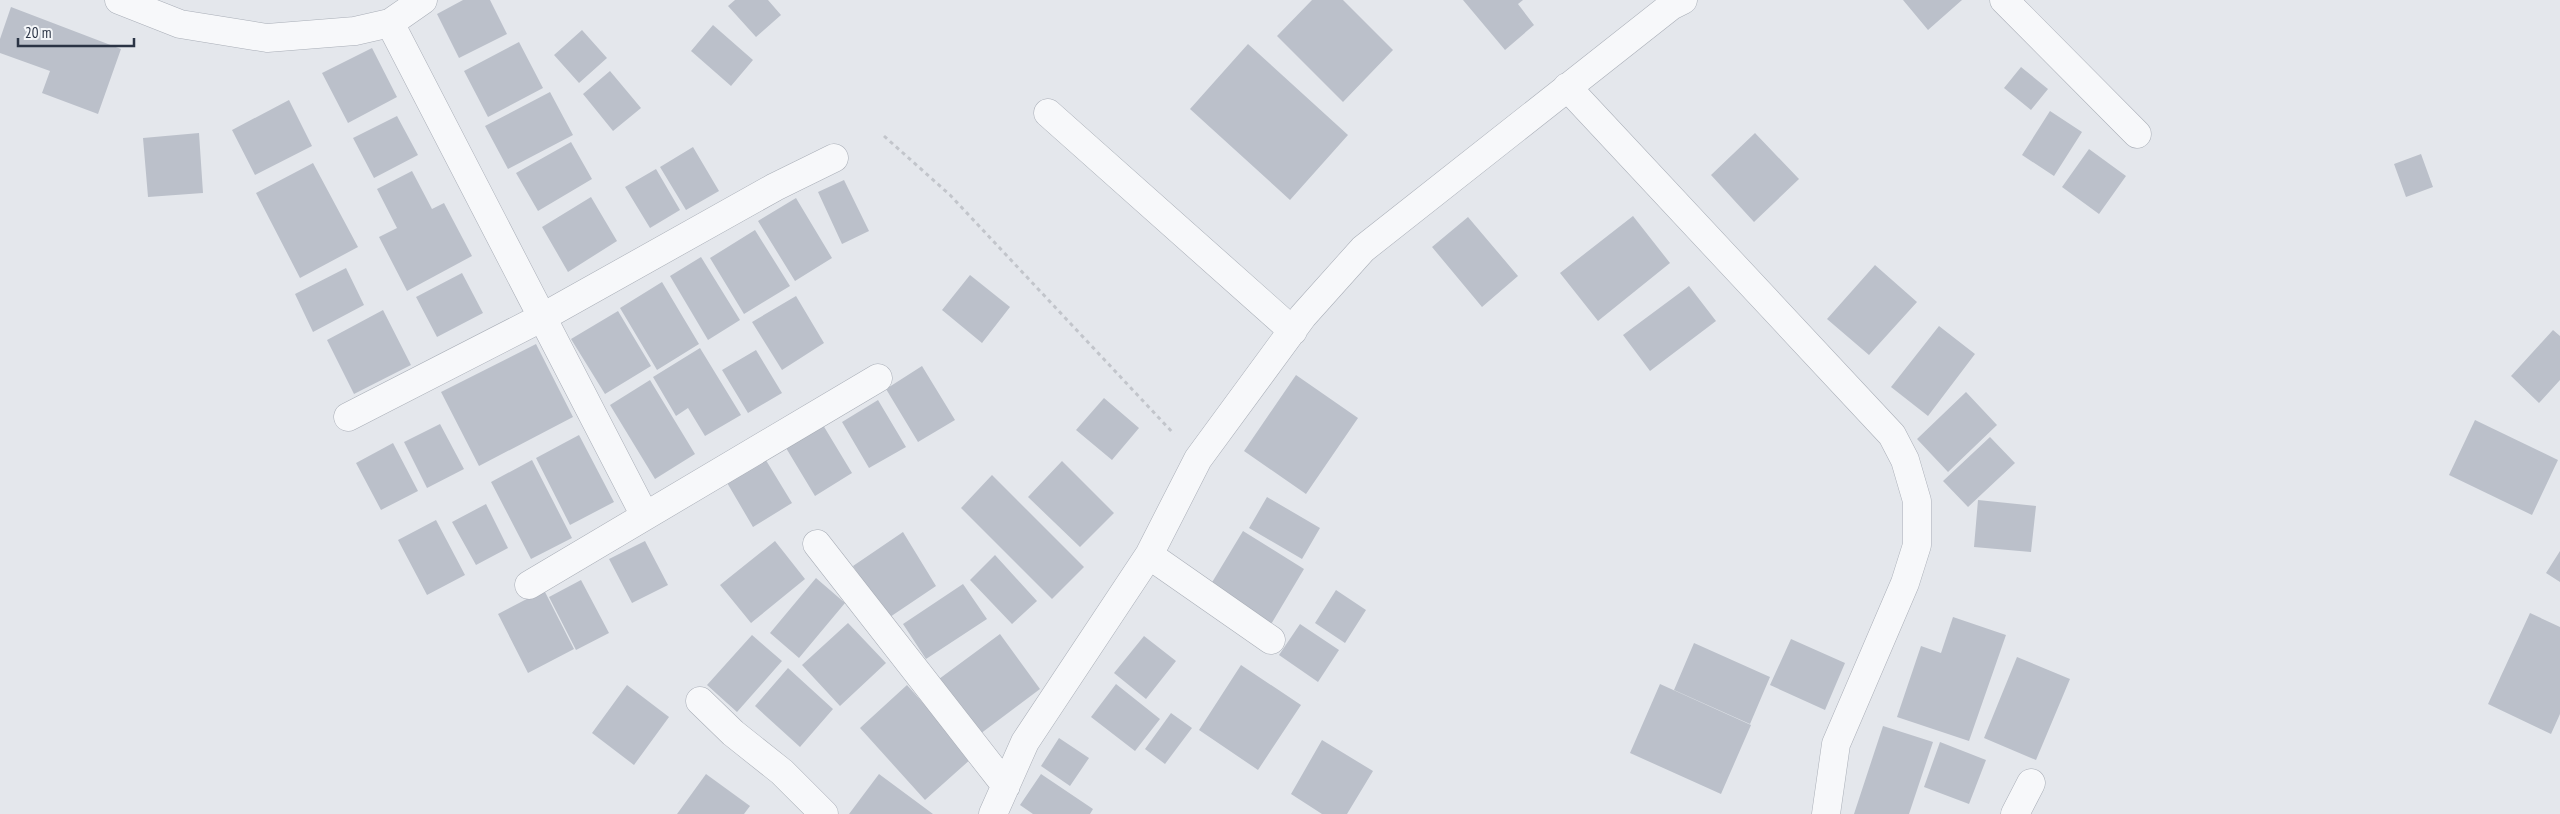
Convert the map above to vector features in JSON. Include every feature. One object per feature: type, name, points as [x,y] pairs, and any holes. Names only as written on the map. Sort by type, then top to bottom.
[{"type":"street","points":[[118,0],[180,24],[267,38],[355,31],[390,23],[423,0]]},
{"type":"street","points":[[993,814],[1025,742],[1149,555],[1198,459],[1293,331],[1363,249],[1671,6],[1683,0]]},
{"type":"street","points":[[2004,0],[2137,134]]},
{"type":"street","points":[[390,23],[645,516]]},
{"type":"street","points":[[1567,87],[1892,435],[1905,460],[1917,501],[1917,545],[1905,583],[1836,744],[1826,814]]},
{"type":"street","points":[[1048,113],[1293,331]]},
{"type":"street","points":[[348,417],[541,318],[774,187],[834,158]]},
{"type":"street","points":[[529,585],[878,378]]},
{"type":"street","points":[[817,544],[1006,786]]},
{"type":"street","points":[[1149,555],[1271,640]]},
{"type":"street","points":[[700,701],[733,733],[782,772],[824,814]]},
{"type":"street","points":[[2015,814],[2031,783]]},
{"type":"path","points":[[884,136],[950,195],[1198,459]]},
{"type":"building","points":[[463,0],[490,0],[507,34],[459,58],[437,14]]},
{"type":"building","points":[[735,0],[768,0],[781,15],[756,37],[728,6]]},
{"type":"building","points":[[1312,0],[1343,0],[1393,50],[1343,102],[1277,36]]},
{"type":"building","points":[[1463,0],[1523,0],[1518,4],[1534,25],[1505,50]]},
{"type":"building","points":[[1903,0],[1962,0],[1928,30]]},
{"type":"building","points":[[11,7],[121,49],[98,114],[42,93],[50,71],[0,53],[0,39]]},
{"type":"building","points":[[713,25],[753,60],[731,86],[691,51]]},
{"type":"building","points":[[582,30],[607,58],[579,83],[554,55]]},
{"type":"building","points":[[519,42],[543,88],[488,117],[464,71]]},
{"type":"building","points":[[1248,44],[1348,135],[1290,200],[1190,109]]},
{"type":"building","points":[[372,48],[397,97],[348,123],[322,73]]},
{"type":"building","points":[[2021,67],[2048,89],[2031,110],[2004,88]]},
{"type":"building","points":[[610,71],[641,108],[613,131],[583,94]]},
{"type":"building","points":[[550,92],[573,135],[508,169],[485,126]]},
{"type":"building","points":[[289,100],[312,146],[255,175],[232,130]]},
{"type":"building","points":[[2050,111],[2082,132],[2054,176],[2022,155]]},
{"type":"building","points":[[397,116],[418,155],[374,178],[353,138]]},
{"type":"building","points":[[199,133],[203,193],[148,197],[143,138]]},
{"type":"building","points":[[1755,133],[1799,179],[1754,222],[1711,175]]},
{"type":"building","points":[[571,142],[592,179],[538,211],[516,173]]},
{"type":"building","points":[[693,147],[719,191],[686,210],[660,167]]},
{"type":"building","points":[[2089,149],[2126,176],[2099,214],[2062,187]]},
{"type":"building","points":[[2421,154],[2433,187],[2406,197],[2394,164]]},
{"type":"building","points":[[313,163],[358,247],[300,278],[256,193]]},
{"type":"building","points":[[656,169],[680,210],[650,228],[625,187]]},
{"type":"building","points":[[412,171],[432,209],[444,203],[472,256],[407,291],[379,237],[397,228],[377,189]]},
{"type":"building","points":[[844,180],[869,231],[842,244],[818,192]]},
{"type":"building","points":[[591,197],[617,241],[568,272],[542,227]]},
{"type":"building","points":[[796,198],[832,258],[795,281],[758,221]]},
{"type":"building","points":[[1633,216],[1670,263],[1598,321],[1560,273]]},
{"type":"building","points":[[1468,217],[1518,276],[1482,307],[1432,247]]},
{"type":"building","points":[[755,230],[790,286],[744,314],[710,258]]},
{"type":"building","points":[[701,257],[740,320],[708,340],[670,276]]},
{"type":"building","points":[[1875,265],[1917,302],[1869,355],[1827,319]]},
{"type":"building","points":[[346,268],[364,305],[313,332],[295,294]]},
{"type":"building","points":[[462,273],[483,313],[437,337],[416,297]]},
{"type":"building","points":[[970,275],[1010,307],[982,343],[942,310]]},
{"type":"building","points":[[662,282],[699,344],[657,370],[620,308]]},
{"type":"building","points":[[1689,286],[1716,321],[1650,371],[1623,335]]},
{"type":"building","points":[[796,296],[824,343],[782,370],[752,322]]},
{"type":"building","points":[[383,310],[411,365],[354,394],[327,340]]},
{"type":"building","points":[[618,311],[651,366],[605,394],[571,339]]},
{"type":"building","points":[[1939,326],[1975,354],[1928,416],[1891,387]]},
{"type":"building","points":[[2553,330],[2560,336],[2560,380],[2539,403],[2511,376]]},
{"type":"building","points":[[536,344],[573,417],[479,466],[441,392]]},
{"type":"building","points":[[700,348],[741,415],[705,436],[688,408],[676,416],[653,377]]},
{"type":"building","points":[[756,350],[782,393],[748,413],[722,370]]},
{"type":"building","points":[[922,366],[955,420],[918,442],[886,389]]},
{"type":"building","points":[[1296,375],[1358,418],[1306,494],[1244,451]]},
{"type":"building","points":[[650,380],[695,454],[655,479],[610,405]]},
{"type":"building","points":[[1966,392],[1997,425],[1948,472],[1917,439]]},
{"type":"building","points":[[1104,398],[1139,428],[1112,460],[1076,430]]},
{"type":"building","points":[[878,400],[906,447],[869,468],[842,422]]},
{"type":"building","points":[[2475,420],[2558,460],[2532,515],[2449,475]]},
{"type":"building","points":[[440,424],[464,469],[427,488],[404,442]]},
{"type":"building","points":[[823,425],[852,473],[815,496],[786,448]]},
{"type":"building","points":[[579,435],[614,502],[570,525],[536,458]]},
{"type":"building","points":[[1990,437],[2015,463],[1968,507],[1943,481]]},
{"type":"building","points":[[393,443],[418,491],[381,510],[356,463]]},
{"type":"building","points":[[764,457],[792,503],[753,527],[726,481]]},
{"type":"building","points":[[532,460],[572,538],[531,559],[491,482]]},
{"type":"building","points":[[1062,461],[1114,513],[1080,547],[1028,497]]},
{"type":"building","points":[[992,475],[1084,567],[1052,599],[961,508]]},
{"type":"building","points":[[1267,497],[1320,528],[1302,559],[1249,528]]},
{"type":"building","points":[[1978,500],[2036,506],[2031,552],[1974,547]]},
{"type":"building","points":[[486,504],[508,548],[476,565],[452,522]]},
{"type":"building","points":[[436,520],[465,575],[427,595],[398,540]]},
{"type":"building","points":[[1243,531],[1304,569],[1270,626],[1208,589]]},
{"type":"building","points":[[903,532],[936,586],[887,619],[853,566]]},
{"type":"building","points":[[645,541],[668,585],[632,603],[609,559]]},
{"type":"building","points":[[775,541],[805,579],[751,623],[720,585]]},
{"type":"building","points":[[2560,551],[2560,582],[2546,573]]},
{"type":"building","points":[[995,555],[1037,601],[1012,624],[970,580]]},
{"type":"building","points":[[816,578],[845,603],[799,658],[770,633]]},
{"type":"building","points":[[581,580],[609,633],[576,650],[549,597]]},
{"type":"building","points":[[963,584],[987,619],[926,659],[903,624]]},
{"type":"building","points":[[544,590],[574,649],[528,673],[498,614]]},
{"type":"building","points":[[1336,590],[1366,610],[1345,643],[1315,623]]},
{"type":"building","points":[[2530,613],[2560,627],[2560,714],[2551,734],[2488,704]]},
{"type":"building","points":[[1953,617],[2006,635],[1969,741],[1897,717],[1921,646],[1941,653]]},
{"type":"building","points":[[848,623],[886,663],[840,706],[802,665]]},
{"type":"building","points":[[1300,624],[1339,650],[1318,682],[1279,655]]},
{"type":"building","points":[[1000,634],[1040,689],[980,734],[939,679]]},
{"type":"building","points":[[752,635],[782,661],[737,712],[707,685]]},
{"type":"building","points":[[1144,636],[1176,661],[1146,699],[1114,673]]},
{"type":"building","points":[[1791,639],[1845,663],[1825,710],[1770,685]]},
{"type":"building","points":[[1694,643],[1770,677],[1750,724],[1674,690]]},
{"type":"building","points":[[2017,657],[2070,679],[2036,760],[1984,738]]},
{"type":"building","points":[[1241,665],[1301,705],[1258,770],[1199,730]]},
{"type":"building","points":[[788,668],[833,709],[800,747],[755,706]]},
{"type":"building","points":[[1116,684],[1160,719],[1135,751],[1091,717]]},
{"type":"building","points":[[1660,684],[1751,725],[1721,794],[1630,753]]},
{"type":"building","points":[[627,685],[669,717],[634,765],[592,733]]},
{"type":"building","points":[[907,685],[972,758],[925,800],[860,728]]},
{"type":"building","points":[[1171,713],[1192,728],[1165,764],[1145,749]]},
{"type":"building","points":[[1883,726],[1933,742],[1909,814],[1854,814]]},
{"type":"building","points":[[1059,738],[1089,758],[1070,786],[1041,766]]},
{"type":"building","points":[[1322,740],[1373,771],[1347,814],[1322,814],[1291,794]]},
{"type":"building","points":[[1940,742],[1986,760],[1969,804],[1924,787]]},
{"type":"building","points":[[706,774],[750,806],[744,814],[677,814]]},
{"type":"building","points":[[879,774],[933,814],[849,814]]},
{"type":"building","points":[[1041,774],[1093,809],[1090,814],[1033,814],[1020,805]]}]
